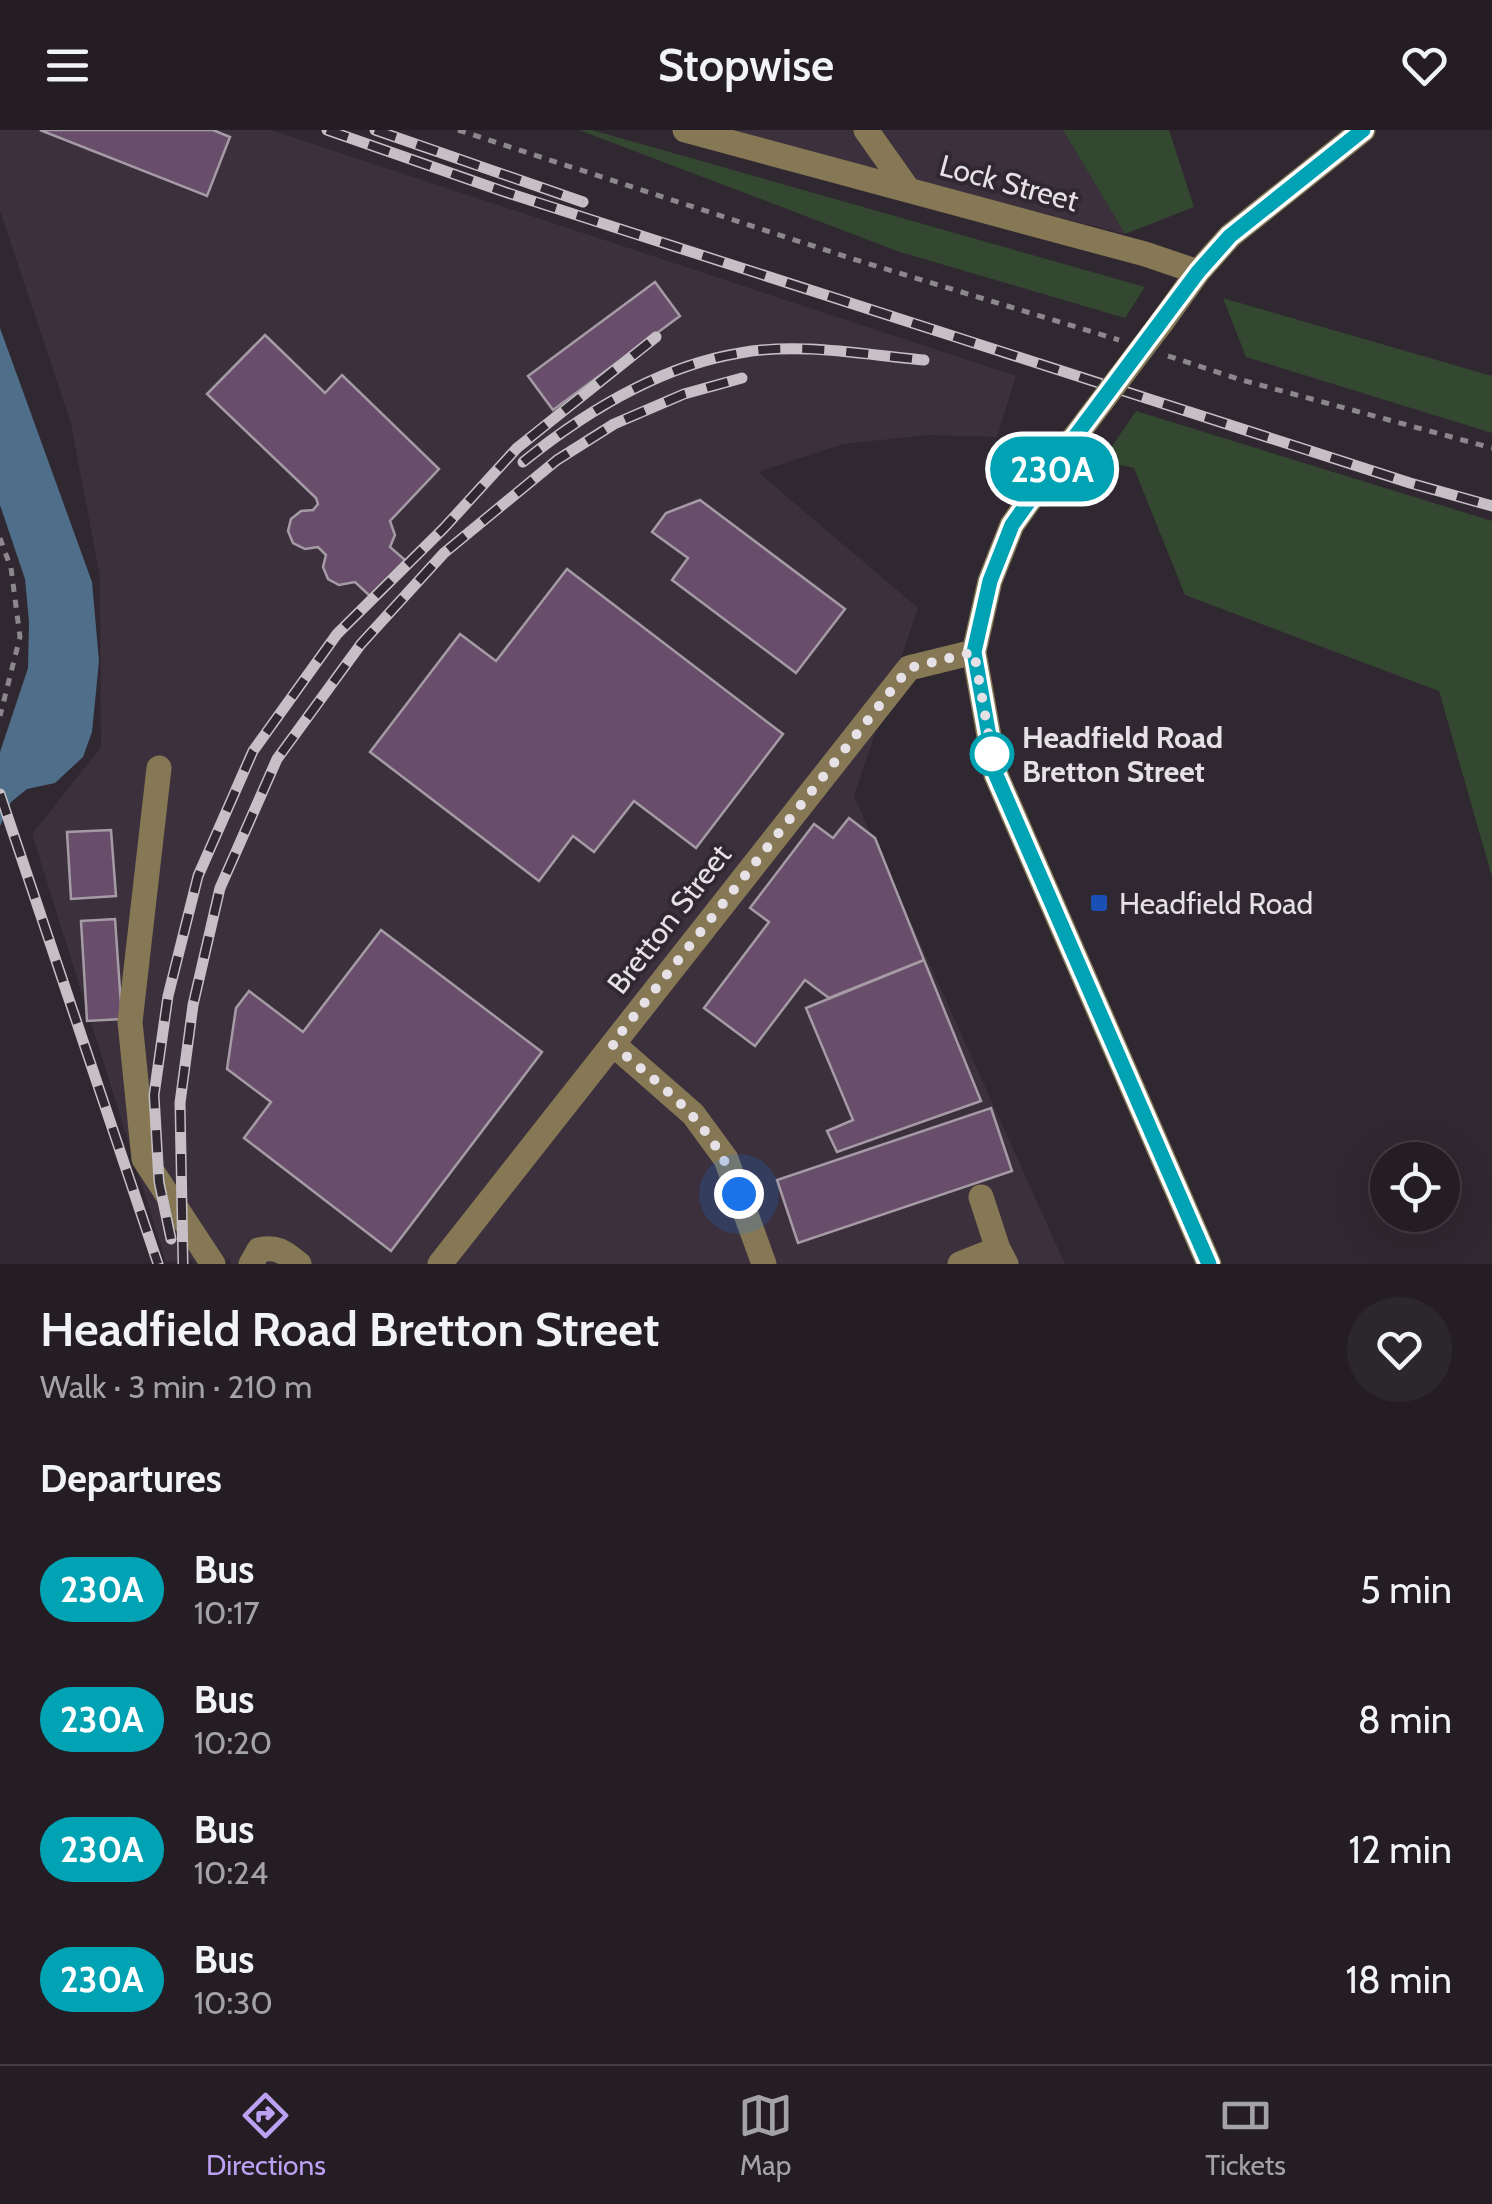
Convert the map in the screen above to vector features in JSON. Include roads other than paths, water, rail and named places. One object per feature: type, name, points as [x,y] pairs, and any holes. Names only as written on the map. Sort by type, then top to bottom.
[{"type":"street","name":"Lock Street","points":[[685,130],[1145,254],[1198,272]]},
{"type":"street","points":[[866,130],[906,188]]},
{"type":"street","points":[[1209,1264],[996,775],[974,652],[990,581],[1012,525],[1071,442],[1198,272],[1230,236],[1363,130]]},
{"type":"street","name":"Bretton Street","points":[[440,1264],[909,668],[974,652]]},
{"type":"street","points":[[159,768],[130,1022],[144,1159],[213,1264]]},
{"type":"street","points":[[612,1044],[693,1114],[726,1158],[764,1264]]},
{"type":"street","points":[[960,1264],[1002,1256],[980,1197]]},
{"type":"street","points":[[251,1264],[259,1250],[272,1247],[280,1248],[300,1264]]},
{"type":"water","points":[[0,328],[92,582],[99,661],[92,732],[83,757],[55,783],[27,789],[11,802],[0,826],[0,752],[28,668],[29,622],[25,579],[0,505]]},
{"type":"railway","points":[[327,130],[505,192],[1492,506]]},
{"type":"railway","points":[[375,130],[583,202]]},
{"type":"railway","points":[[171,1239],[159,1182],[154,1095],[168,996],[198,876],[253,751],[337,634],[444,528],[517,448],[656,337]]},
{"type":"railway","points":[[523,462],[625,394],[710,359],[785,349],[924,360]]},
{"type":"railway","points":[[183,1264],[180,1103],[193,1005],[220,888],[277,759],[361,644],[444,553],[557,460],[614,424],[684,394],[742,378]]},
{"type":"railway","points":[[0,794],[158,1264]]},
{"type":"place","name":"Headfield Road Bretton Street","points":[[992,754]]},
{"type":"place","name":"Headfield Road","points":[[1099,903]]}]
